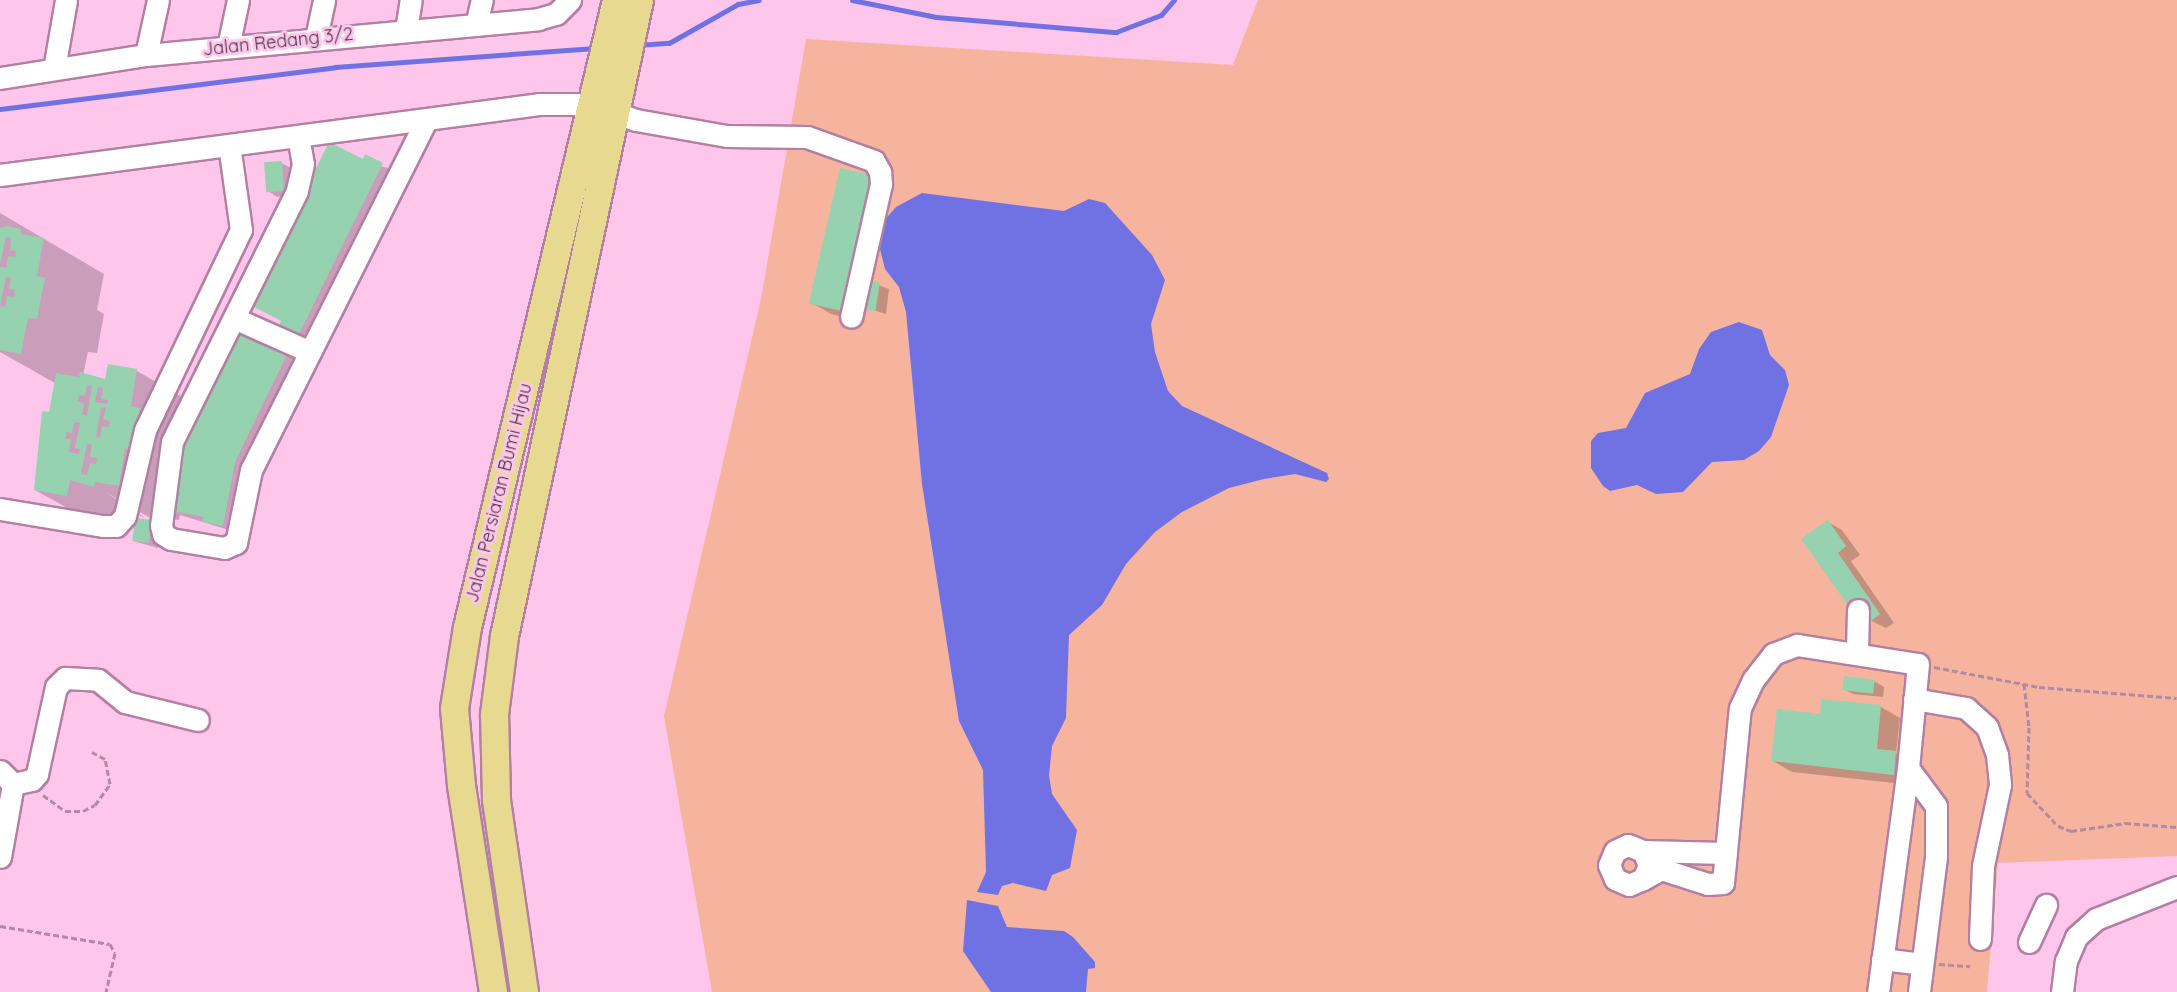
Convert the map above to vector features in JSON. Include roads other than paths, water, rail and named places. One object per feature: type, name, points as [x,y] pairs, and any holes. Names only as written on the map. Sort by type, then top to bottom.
[{"type":"main road","name":"Jalan Persiaran Bumi Hijau","points":[[524,992],[496,799],[494,714],[504,636],[606,94],[626,5]]},
{"type":"main road","name":"Jalan Persiaran Bumi Hijau","points":[[493,992],[461,785],[454,708],[466,627],[606,94]]},
{"type":"street","points":[[54,69],[66,0]]},
{"type":"street","points":[[146,55],[158,0]]},
{"type":"street","points":[[228,47],[238,0]]},
{"type":"street","points":[[316,38],[324,0]]},
{"type":"street","points":[[406,30],[411,0]]},
{"type":"street","points":[[476,25],[482,0]]},
{"type":"street","name":"Jalan Redang 3/2","points":[[0,78],[146,55],[476,25],[563,7]]},
{"type":"street","points":[[0,175],[426,120],[606,94],[636,120],[727,135],[807,138],[874,161],[881,184],[851,317]]},
{"type":"street","points":[[298,136],[302,177],[236,319],[172,442],[161,525],[166,538],[224,548],[236,543],[251,470],[426,120]]},
{"type":"street","points":[[0,509],[103,526],[116,526],[125,516],[145,430],[241,230],[229,145]]},
{"type":"street","points":[[236,319],[310,351]]},
{"type":"street","points":[[1857,653],[1858,610]]},
{"type":"street","points":[[1726,853],[1643,851],[1628,845],[1615,851],[1609,865],[1615,879],[1629,885],[1660,869],[1708,884],[1723,883],[1726,853],[1740,708],[1753,680],[1773,654],[1797,645],[1918,664],[1908,768],[1878,992]]},
{"type":"street","points":[[0,856],[8,782],[32,780],[37,774],[56,687],[66,678],[98,680],[125,702],[198,720]]},
{"type":"street","points":[[1914,699],[1966,708],[1987,727],[1997,755],[2000,784],[1983,866],[1980,939]]},
{"type":"street","points":[[1908,768],[1936,806],[1936,857],[1919,992]]},
{"type":"street","points":[[1643,851],[1649,865],[1643,879]]},
{"type":"street","points":[[2062,992],[2066,961],[2076,937],[2096,919],[2177,887]]},
{"type":"street","points":[[2029,942],[2046,905]]},
{"type":"street","points":[[1882,959],[1922,964]]},
{"type":"waterway","points":[[637,45],[669,43],[738,4],[759,0]]},
{"type":"waterway","points":[[852,0],[936,17],[1116,32],[1161,15],[1174,0]]},
{"type":"waterway","points":[[0,109],[335,67],[595,48]]}]
